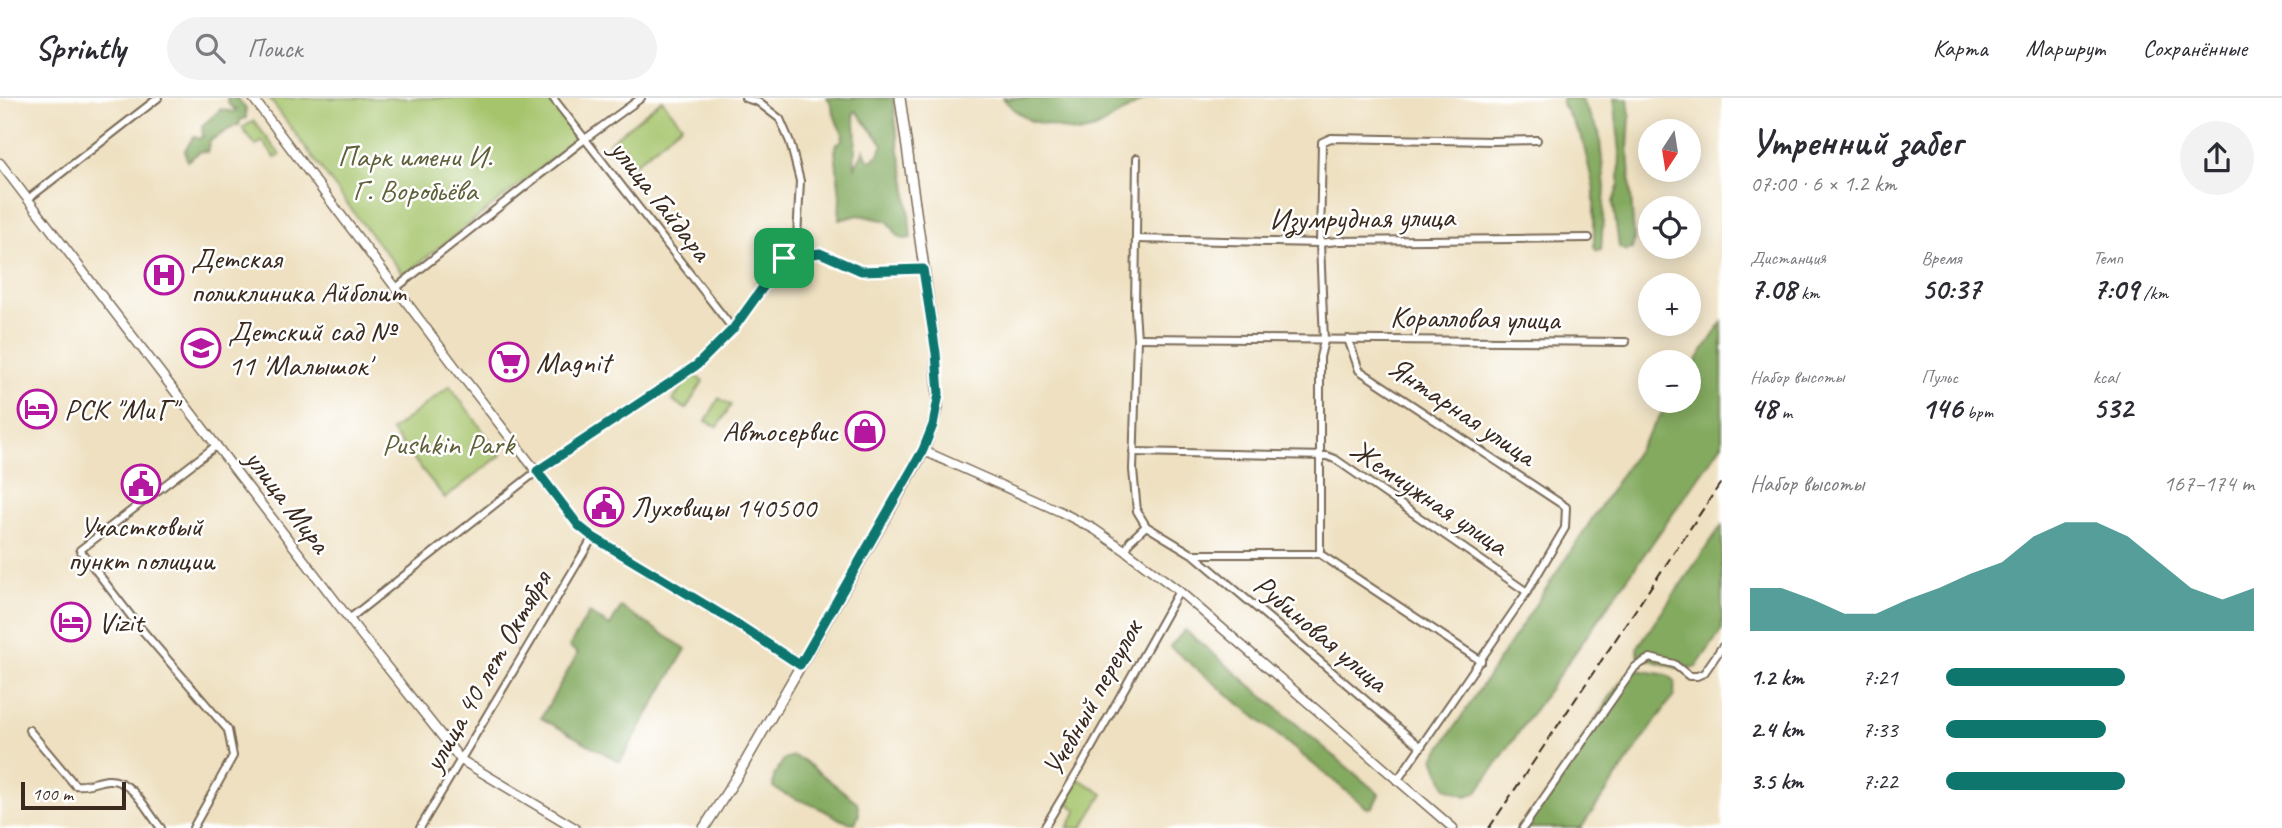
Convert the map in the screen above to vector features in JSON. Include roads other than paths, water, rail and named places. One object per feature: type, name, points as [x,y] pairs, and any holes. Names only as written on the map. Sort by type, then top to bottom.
[{"type":"main road","points":[[705,828],[923,450],[938,408],[936,353],[900,98]]},
{"type":"street","points":[[28,199],[158,98]]},
{"type":"street","points":[[253,98],[579,526],[800,665]]},
{"type":"street","name":"улица Гайдара","points":[[553,98],[733,329]]},
{"type":"street","points":[[396,288],[641,98]]},
{"type":"street","points":[[349,619],[537,471],[697,365],[733,329],[797,238],[800,181],[790,142],[780,119],[758,102],[745,98]]},
{"type":"street","points":[[1320,554],[1320,357],[1324,341],[1320,243],[1322,142],[1331,138],[1537,140]]},
{"type":"street","points":[[1126,551],[1130,541],[1146,526],[1135,505],[1133,452],[1137,338],[1137,158]]},
{"type":"street","name":"улица Мира","points":[[0,163],[461,761],[575,828]]},
{"type":"street","name":"Изумрудная улица","points":[[1136,239],[1320,243],[1589,237]]},
{"type":"street","points":[[784,258],[820,253],[861,271],[923,269]]},
{"type":"street","points":[[1137,338],[1324,341]]},
{"type":"street","name":"Янтарная улица","points":[[1348,340],[1359,370],[1566,507],[1565,528],[1527,592]]},
{"type":"street","name":"Коралловая улица","points":[[1324,341],[1626,342]]},
{"type":"street","points":[[193,828],[233,756],[228,730],[137,624],[80,550],[217,444]]},
{"type":"street","points":[[923,450],[1061,512],[1094,529],[1126,551],[1179,591],[1453,828]]},
{"type":"street","name":"Жемчужная улица","points":[[1133,452],[1321,455],[1335,459],[1527,592]]},
{"type":"street","name":"Рубиновая улица","points":[[1146,526],[1192,554],[1421,747]]},
{"type":"street","name":"улица 40 лет Октября","points":[[421,828],[593,537]]},
{"type":"street","points":[[1192,554],[1320,554],[1481,661]]},
{"type":"street","name":"Учебный переулок","points":[[1044,828],[1179,591]]},
{"type":"street","points":[[1397,781],[1527,592]]},
{"type":"street","points":[[1523,828],[1635,667],[1650,658],[1674,664],[1689,676],[1698,676],[1704,673],[1722,647]]},
{"type":"street","points":[[29,730],[75,785],[110,780],[123,784],[135,793],[161,828]]},
{"type":"railway","points":[[1489,828],[1722,481]]},
{"type":"place","name":"Детская поликлиника Айболит","points":[[164,275]]},
{"type":"place","name":"Детский сад № 11 'Малышок'","points":[[201,348]]},
{"type":"place","name":"Magnit","points":[[509,362]]},
{"type":"place","name":"РСК \"МиГ\"","points":[[37,409]]},
{"type":"place","name":"Автосервис","points":[[865,431]]},
{"type":"place","name":"Участковый пункт полиции","points":[[141,484]]},
{"type":"place","name":"Луховицы 140500","points":[[604,507]]},
{"type":"place","name":"Vizit","points":[[71,622]]},
{"type":"park label","name":"Парк имени И. Г. Воробьёва","points":[[415,173]]},
{"type":"park label","name":"Pushkin Park","points":[[448,444]]}]
